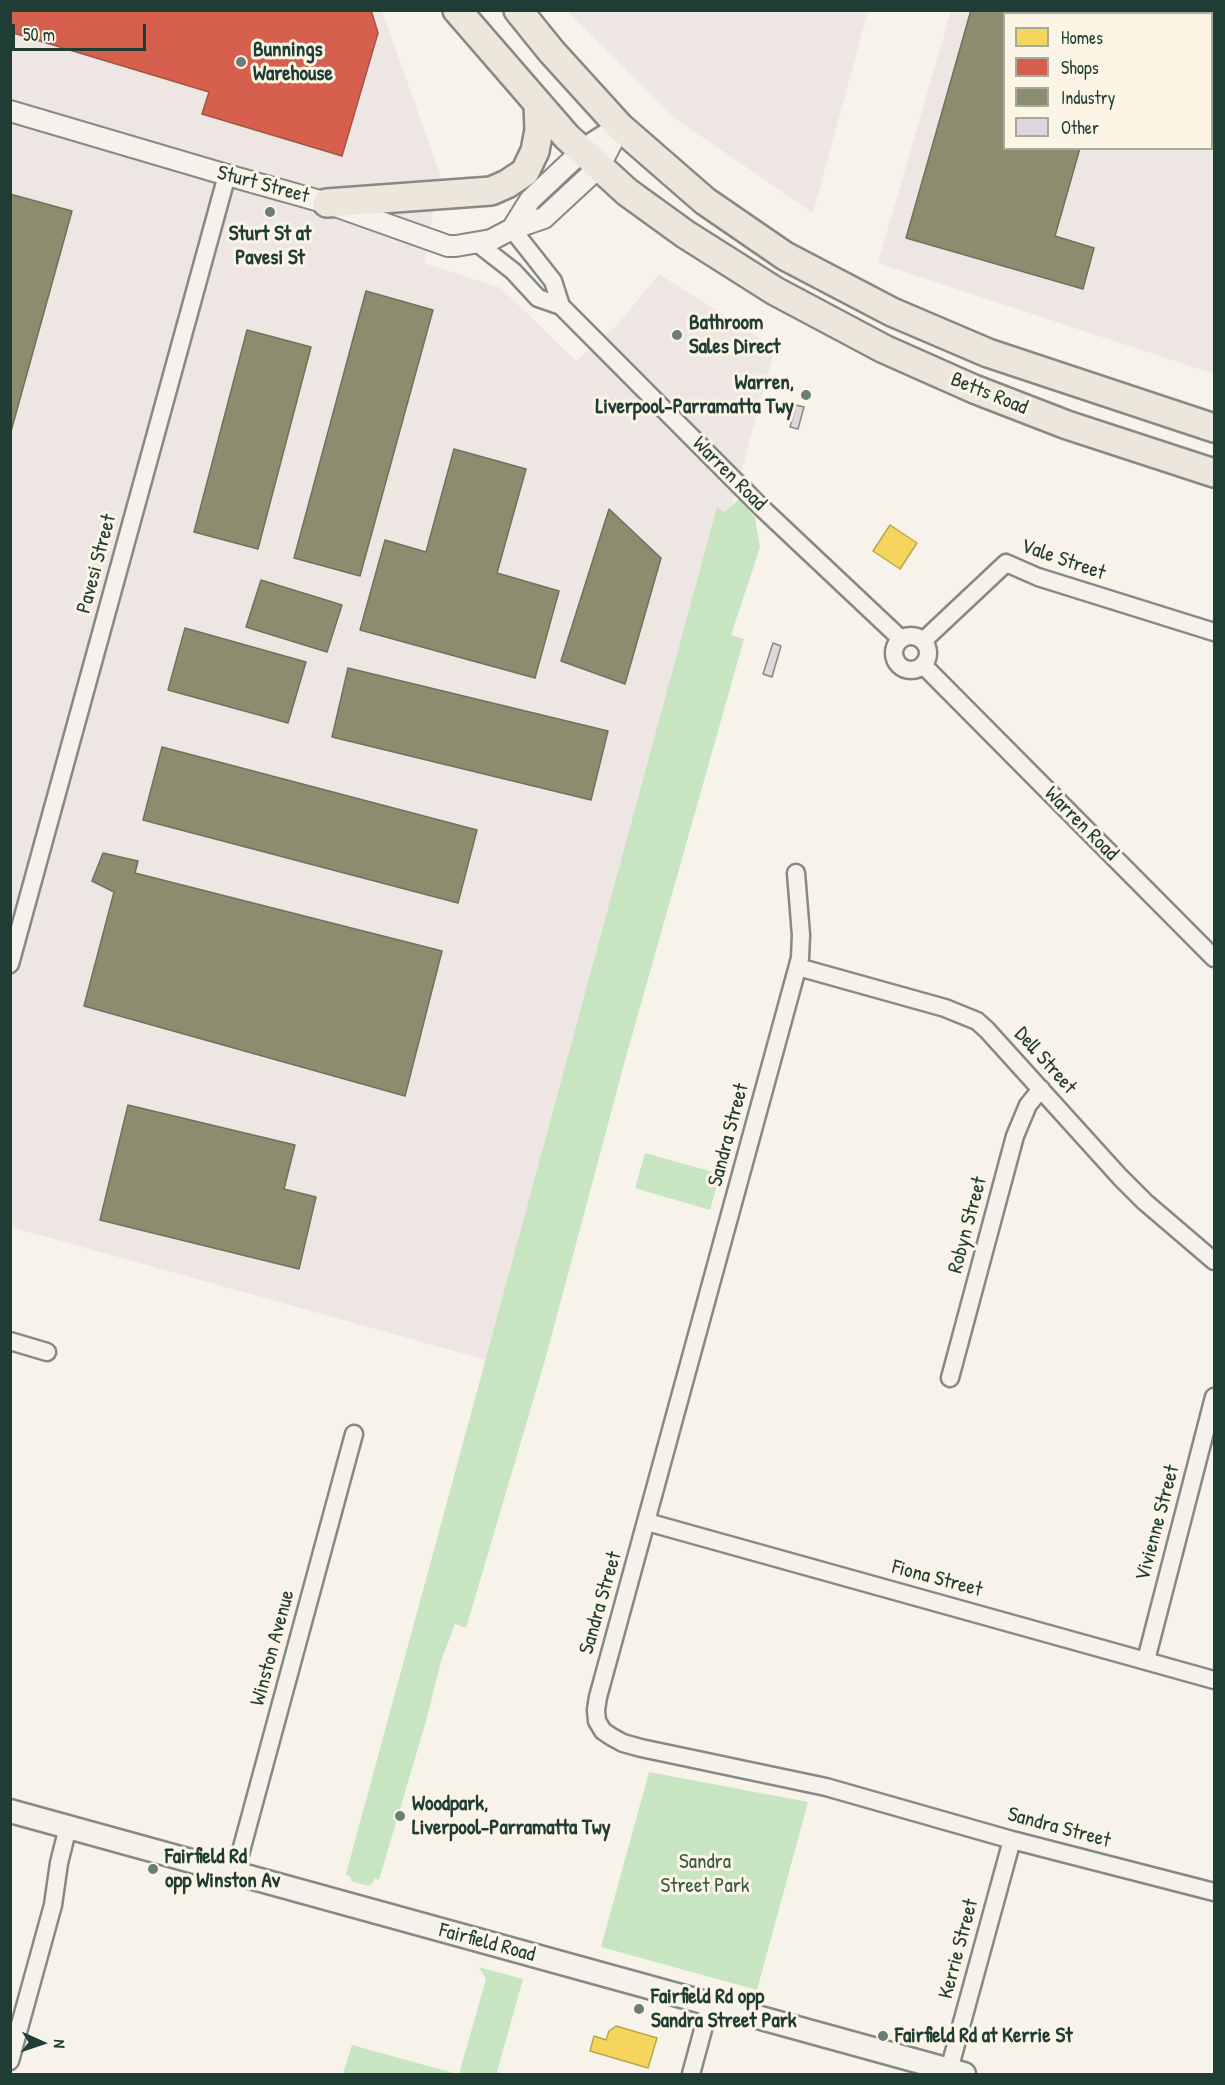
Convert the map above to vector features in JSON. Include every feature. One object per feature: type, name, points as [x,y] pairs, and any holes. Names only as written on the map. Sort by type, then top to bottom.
[{"type":"highway","points":[[456,10],[538,105],[591,159]]},
{"type":"highway","points":[[518,10],[550,51],[620,127]]},
{"type":"highway","points":[[327,203],[491,191],[507,184],[525,172],[535,151],[539,130],[538,105]]},
{"type":"highway","name":"Betts Road","points":[[620,127],[705,201],[785,256],[892,312],[988,353],[1215,428]]},
{"type":"highway","name":"Betts Road","points":[[591,159],[627,192],[684,234],[775,291],[884,349],[974,389],[1067,425],[1215,473]]},
{"type":"main road","name":"Sturt Street","points":[[591,159],[620,127]]},
{"type":"main road","name":"Fairfield Road","points":[[10,1811],[956,2072]]},
{"type":"street","name":"Sturt Street","points":[[10,111],[227,176],[327,203],[448,246],[491,240],[512,229],[544,218],[591,159]]},
{"type":"street","name":"Pavesi Street","points":[[10,964],[227,176]]},
{"type":"street","name":"Warren Road","points":[[512,229],[553,281],[561,306]]},
{"type":"street","name":"Warren Road","points":[[477,243],[513,271],[538,298],[561,306],[763,508],[901,639]]},
{"type":"street","name":"Vale Street","points":[[923,641],[1006,563],[1038,577],[1215,632]]},
{"type":"street","points":[[910,636],[923,641],[928,655],[923,665],[908,669],[899,664],[895,650],[901,639],[910,636]]},
{"type":"street","name":"Warren Road","points":[[923,665],[1215,958]]},
{"type":"street","name":"Sandra Street","points":[[796,873],[801,934],[798,967],[597,1703],[597,1721],[603,1731],[623,1743],[641,1748],[826,1787],[1012,1840],[1215,1892]]},
{"type":"street","name":"Dell Street","points":[[798,967],[965,1015],[987,1030],[1128,1185],[1215,1261]]},
{"type":"street","name":"Robyn Street","points":[[950,1378],[1015,1136],[1028,1105],[1041,1089]]},
{"type":"street","points":[[10,1341],[47,1352]]},
{"type":"street","name":"Vivienne Street","points":[[1146,1660],[1215,1397]]},
{"type":"street","name":"Winston Avenue","points":[[235,1873],[354,1434]]},
{"type":"street","name":"Fiona Street","points":[[647,1522],[1215,1680]]},
{"type":"street","points":[[10,2061],[53,1905],[59,1863],[68,1827]]},
{"type":"street","name":"Kerrie Street","points":[[956,2072],[1012,1840]]},
{"type":"street","points":[[691,2074],[710,2004]]},
{"type":"shaded area","points":[[10,11],[382,11],[440,174],[424,263],[501,288],[576,361],[618,324],[659,274],[775,348],[497,1363],[11,1227]]},
{"type":"shaded area","points":[[567,11],[868,11],[813,213],[676,119]]},
{"type":"shaded area","points":[[951,11],[1214,11],[1214,374],[878,263]]},
{"type":"green space","points":[[739,499],[755,518],[760,547],[731,635],[744,639],[624,1064],[545,1360],[466,1628],[455,1624],[441,1661],[426,1721],[379,1880],[374,1878],[373,1883],[368,1886],[351,1881],[351,1877],[346,1874],[717,507],[725,512]]},
{"type":"green space","points":[[645,1153],[720,1174],[710,1210],[635,1188]]},
{"type":"green space","name":"Sandra Street Park","points":[[649,1772],[808,1802],[757,1990],[601,1947]]},
{"type":"green space","points":[[479,1967],[523,1979],[497,2072],[505,2074],[459,2074],[486,1979]]},
{"type":"green space","points":[[352,2045],[457,2074],[343,2074]]},
{"type":"building: Homes","points":[[890,525],[917,543],[900,569],[873,551]]},
{"type":"building: Homes","points":[[616,2026],[657,2038],[648,2068],[590,2051],[594,2036],[606,2040],[609,2031]]},
{"type":"building: Shops","name":"Bunnings Warehouse","points":[[10,10],[371,10],[378,33],[342,156],[202,114],[209,92],[10,32]]},
{"type":"building: Industry","points":[[971,10],[1120,10],[1120,12],[1003,12],[1003,150],[1079,150],[1055,236],[1094,248],[1083,289],[906,238]]},
{"type":"building: Industry","points":[[10,194],[72,211],[10,435]]},
{"type":"building: Industry","points":[[366,291],[433,310],[360,576],[294,558]]},
{"type":"building: Industry","points":[[247,330],[311,347],[258,549],[194,532]]},
{"type":"building: Industry","points":[[454,449],[526,469],[497,573],[559,591],[535,678],[360,630],[385,540],[426,552]]},
{"type":"building: Industry","points":[[609,509],[661,558],[625,684],[561,661]]},
{"type":"building: Industry","points":[[261,580],[342,605],[327,652],[246,627]]},
{"type":"building: Industry","points":[[185,628],[306,662],[288,723],[168,690]]},
{"type":"building: Industry","points":[[348,668],[608,731],[591,800],[332,737]]},
{"type":"building: Industry","points":[[162,747],[477,830],[458,903],[143,820]]},
{"type":"building: Industry","points":[[103,853],[138,861],[135,873],[442,951],[405,1096],[84,1006],[114,892],[92,881]]},
{"type":"building: Industry","points":[[128,1105],[295,1145],[284,1189],[316,1197],[299,1269],[100,1220]]},
{"type":"building: Other","points":[[796,405],[804,407],[798,429],[790,427]]},
{"type":"building: Other","points":[[773,643],[781,646],[772,677],[763,674]]},
{"type":"place","name":"Bunnings Warehouse","points":[[241,62]]},
{"type":"place","name":"Sturt St at Pavesi St","points":[[270,212]]},
{"type":"place","name":"Bathroom Sales Direct","points":[[677,335]]},
{"type":"place","name":"Warren, Liverpool-Parramatta Twy","points":[[806,395]]},
{"type":"place","name":"Woodpark, Liverpool-Parramatta Twy","points":[[400,1816]]},
{"type":"place","name":"Fairfield Rd opp Winston Av","points":[[153,1869]]},
{"type":"place","name":"Fairfield Rd opp Sandra Street Park","points":[[639,2009]]},
{"type":"place","name":"Fairfield Rd at Kerrie St","points":[[883,2036]]}]
